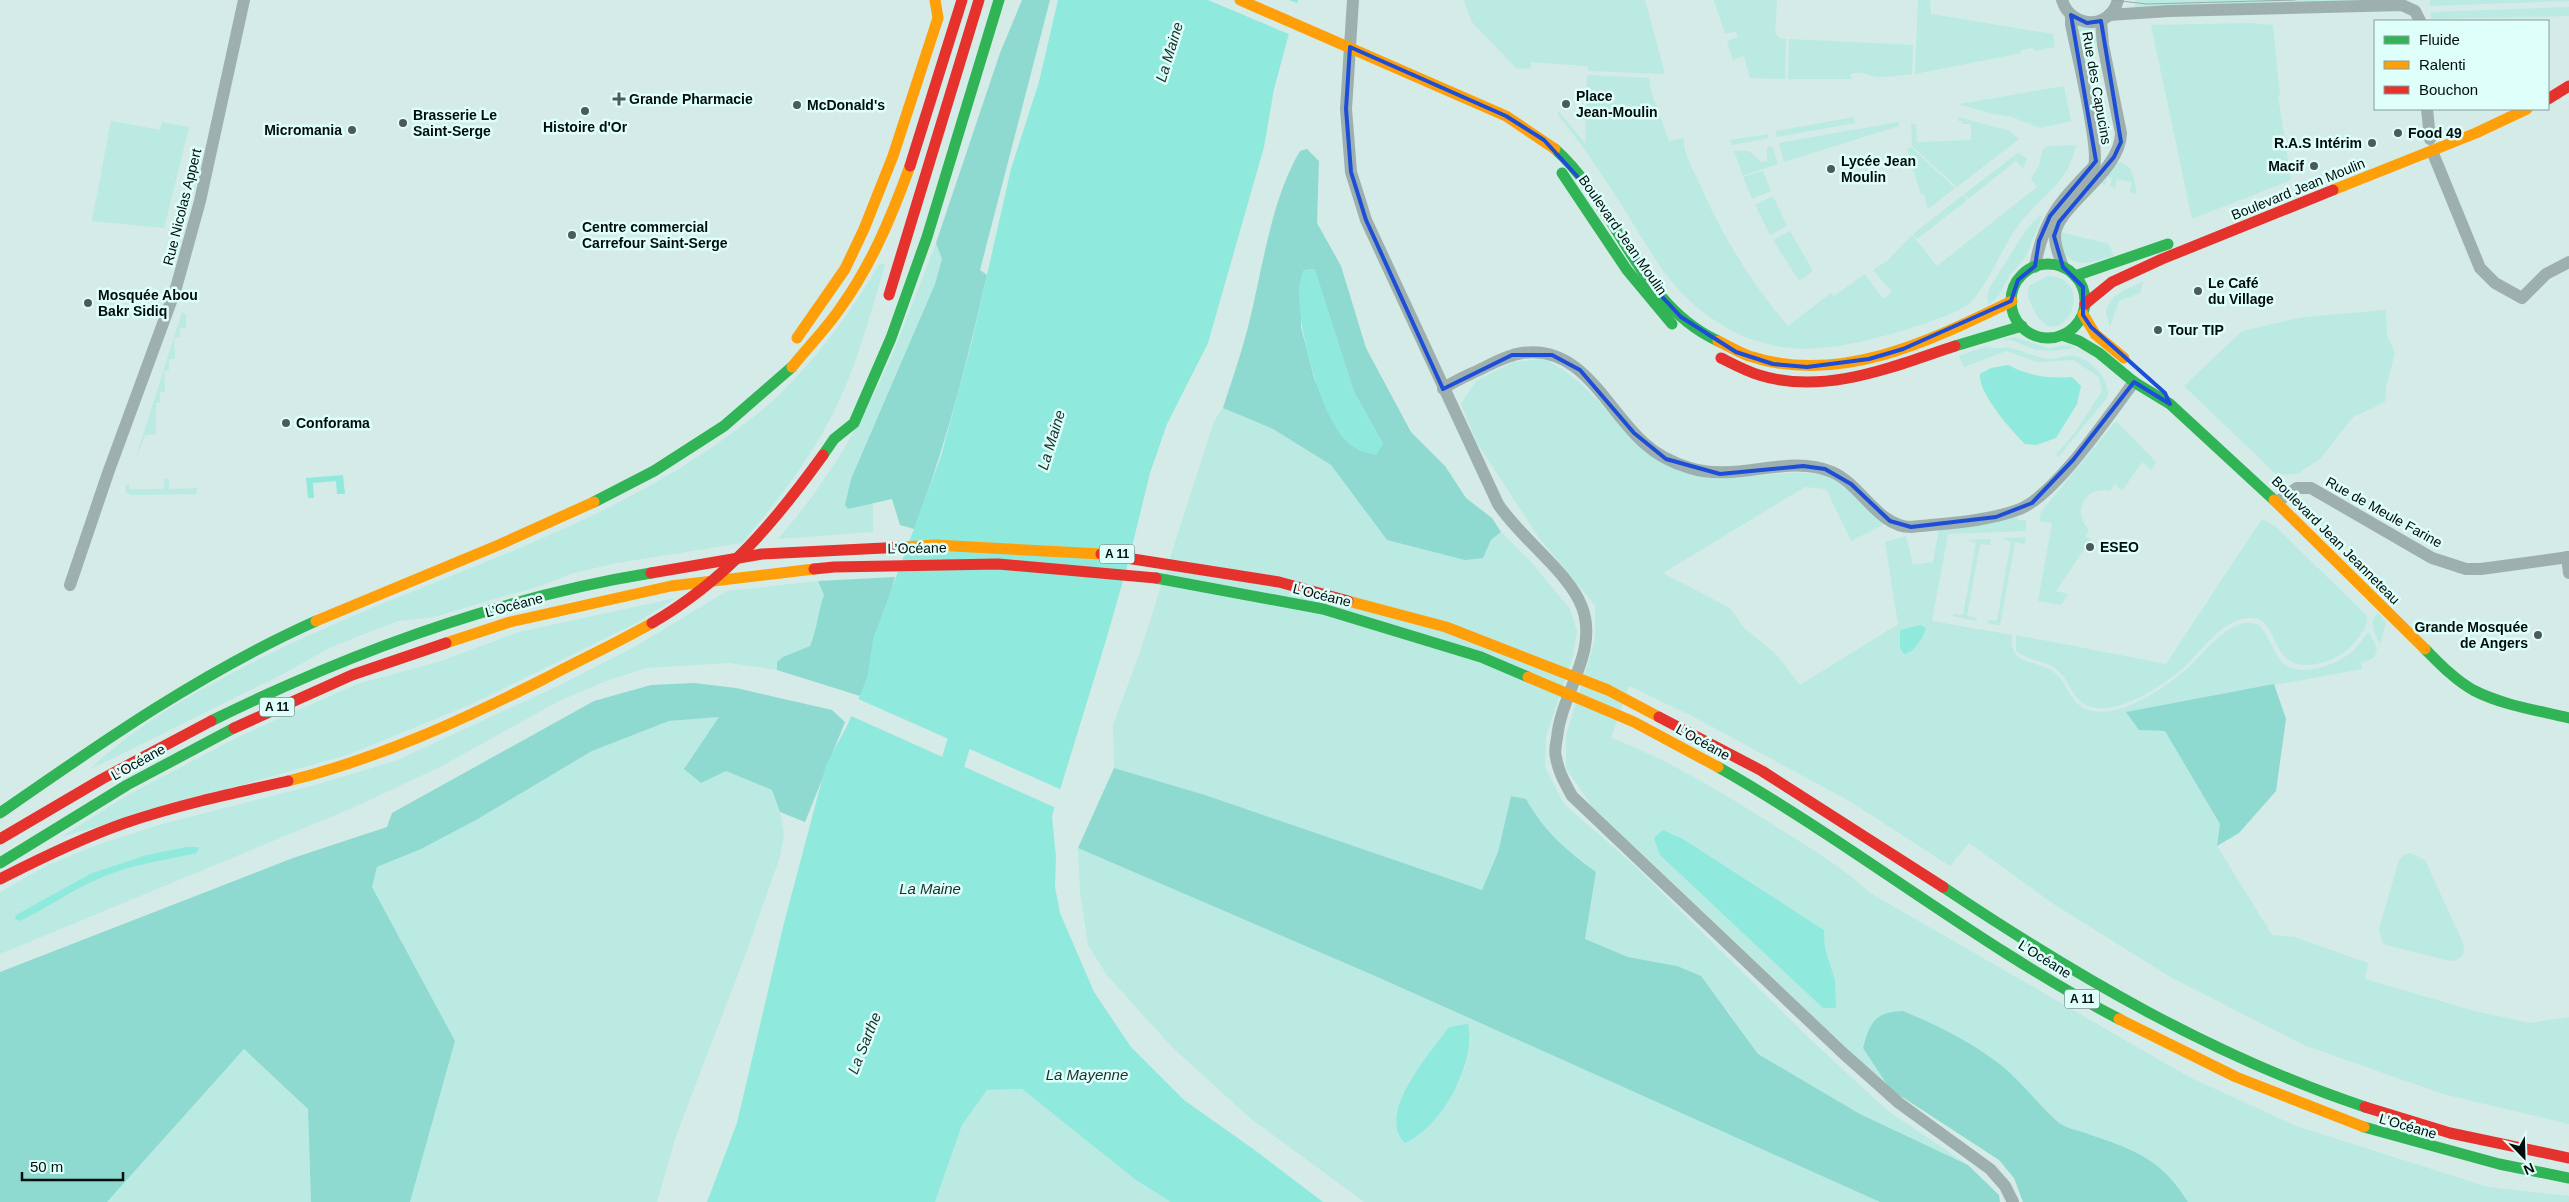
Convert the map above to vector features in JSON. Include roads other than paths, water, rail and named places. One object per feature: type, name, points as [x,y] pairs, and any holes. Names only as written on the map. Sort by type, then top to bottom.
[{"type":"main road","points":[[935,0],[938,18]]},
{"type":"main road","points":[[791,347],[845,269],[864,229],[894,156],[943,0]]},
{"type":"main road","points":[[0,813],[121,730],[218,669],[357,601],[509,540],[626,487],[672,461],[749,406],[790,369],[824,330],[855,287],[876,246],[910,164],[962,0]]},
{"type":"main road","points":[[884,310],[979,0]]},
{"type":"main road","points":[[834,439],[854,423],[890,338],[927,237],[1000,0]]},
{"type":"main road","name":"Boulevard Jean Moulin","points":[[1240,0],[1506,116],[1544,140],[1558,153],[1587,187],[1653,287],[1681,317],[1736,352],[1773,364],[1807,367],[1869,360],[1903,349],[2012,301]]},
{"type":"main road","points":[[2549,85],[2569,75]]},
{"type":"main road","points":[[2549,97],[2569,86]]},
{"type":"main road","name":"Boulevard Jean Moulin","points":[[2084,309],[2112,282],[2431,145],[2498,110]]},
{"type":"main road","name":"Boulevard Jean Moulin","points":[[2075,276],[2180,240],[2431,145],[2476,134],[2525,110]]},
{"type":"main road","name":"Boulevard Jean Moulin","points":[[1523,127],[1551,158],[1626,271],[1651,304],[1687,337]]},
{"type":"main road","points":[[2049,264],[2063,267],[2075,276],[2083,287],[2084,309],[2074,326],[2062,335],[2040,336],[2022,326],[2014,313],[2012,301],[2018,280],[2035,267],[2049,264]]},
{"type":"main road","name":"Boulevard Jean Jeanneteau","points":[[2084,309],[2095,334],[2165,393],[2170,404]]},
{"type":"main road","points":[[1714,354],[1728,363],[1765,376],[1819,384],[1845,381],[1872,374],[1976,337],[2022,326]]},
{"type":"main road","name":"Boulevard Jean Jeanneteau","points":[[2062,335],[2079,341],[2099,353],[2134,382],[2170,404],[2277,502],[2445,669],[2471,689],[2501,702],[2569,718]]},
{"type":"main road","points":[[722,425],[736,403],[764,375]]},
{"type":"main road","points":[[0,879],[50,853],[125,824],[189,804],[324,772],[393,749],[480,711],[627,637],[668,614],[732,566],[785,508],[834,439],[843,415]]},
{"type":"main road","name":"L’Océane","points":[[0,839],[159,746],[308,674],[424,630],[476,613],[575,587],[704,562],[852,547],[992,545],[1135,556],[1279,581],[1404,613],[1503,647],[1571,674],[1639,705],[1765,772],[2057,961],[2188,1035],[2282,1078],[2382,1114],[2479,1140],[2569,1158]]},
{"type":"main road","name":"L’Océane","points":[[0,862],[141,777],[284,703],[417,651],[498,625],[577,604],[723,577],[830,566],[984,563],[1124,573],[1246,592],[1373,623],[1500,665],[1638,724],[1783,806],[2092,1005],[2185,1055],[2280,1098],[2356,1126],[2481,1161],[2569,1178]]},
{"type":"street","name":"Rue Nicolas Appert","points":[[70,585],[108,473],[176,288],[200,201],[244,0]]},
{"type":"street","points":[[1353,0],[1346,109],[1351,172],[1366,220],[1475,460],[1510,523],[1564,579],[1582,606],[1587,637],[1582,660],[1570,687],[1558,725],[1555,755],[1562,776],[1572,796],[1844,1054],[1899,1103],[1994,1173],[2009,1192],[2013,1202]]},
{"type":"street","name":"Rue des Capucins","points":[[2035,267],[2039,241],[2050,216],[2094,166],[2096,161],[2071,16],[2062,0]]},
{"type":"street","name":"Rue des Capucins","points":[[2071,16],[2087,23],[2105,18],[2118,0]]},
{"type":"street","points":[[2105,18],[2169,11],[2402,5],[2415,11],[2420,20]]},
{"type":"street","name":"Rue des Capucins","points":[[2063,267],[2054,236],[2059,222],[2114,157],[2121,142],[2105,18]]},
{"type":"street","points":[[2427,110],[2431,145],[2480,268],[2495,283],[2522,298],[2546,274],[2569,262]]},
{"type":"street","points":[[1443,389],[1512,355],[1531,352],[1552,355],[1580,370],[1634,433],[1666,458],[1691,469],[1720,474],[1803,466],[1825,469],[1847,481],[1890,521],[1900,526],[1911,527],[1996,517],[2032,503],[2044,494],[2090,440],[2134,382]]},
{"type":"street","name":"Rue de Meule Farine","points":[[2277,502],[2298,488],[2311,488],[2432,558],[2466,569],[2481,570],[2568,557]]},
{"type":"street","points":[[2568,557],[2569,573]]},
{"type":"water","name":"La Maine","points":[[1058,0],[1298,0],[1274,89],[1264,147],[1208,343],[1167,424],[1150,473],[1127,567],[1052,816],[1056,857],[1055,887],[1060,913],[1094,992],[1131,1047],[1184,1100],[1323,1202],[1171,1202],[1136,1180],[1022,1089],[987,1090],[962,1125],[935,1202],[707,1202],[737,1123],[783,927],[826,765],[847,726],[867,679],[873,639],[941,456],[972,341],[1011,169],[1039,82]],"holes":[[[961,739],[966,744],[959,764],[956,765],[951,761]]]},
{"type":"water","points":[[1315,269],[1354,392],[1383,444],[1376,455],[1354,448],[1338,430],[1320,394],[1313,373],[1303,329],[1299,290],[1303,271]]},
{"type":"water","points":[[2008,365],[2039,376],[2055,378],[2072,377],[2081,386],[2077,404],[2056,438],[2036,445],[2025,444],[2004,421],[1990,401],[1984,391],[1980,374],[1991,368]]},
{"type":"water","points":[[343,475],[345,494],[337,494],[336,481],[313,483],[314,498],[308,498],[306,478]]},
{"type":"water","points":[[1920,625],[1926,628],[1921,640],[1912,651],[1904,654],[1900,648],[1900,630]]},
{"type":"water","points":[[1663,830],[1683,839],[1824,930],[1825,948],[1835,980],[1836,1008],[1823,1008],[1660,855],[1654,838]]},
{"type":"water","points":[[186,847],[199,847],[197,853],[134,866],[110,874],[78,889],[20,921],[15,919],[16,915],[92,873],[147,855]]},
{"type":"water","points":[[1468,1024],[1467,1056],[1454,1092],[1432,1123],[1419,1135],[1405,1143],[1398,1130],[1397,1116],[1401,1099],[1409,1083],[1449,1027]]},
{"type":"waterway","name":"La Maine","points":[[943,795],[969,710]]},
{"type":"tram line","points":[[2112,0],[2147,4],[2295,0]]},
{"type":"place","name":"Grande Pharmacie","points":[[619,99]]},
{"type":"place","name":"Place Jean-Moulin","points":[[1566,104]]},
{"type":"place","name":"McDonald's","points":[[797,105]]},
{"type":"place","name":"Histoire d'Or","points":[[585,111]]},
{"type":"place","name":"Brasserie Le Saint-Serge","points":[[403,123]]},
{"type":"place","name":"Micromania","points":[[352,130]]},
{"type":"place","name":"Food 49","points":[[2398,133]]},
{"type":"place","name":"R.A.S Intérim","points":[[2372,143]]},
{"type":"place","name":"Macif","points":[[2314,166]]},
{"type":"place","name":"Lycée Jean Moulin","points":[[1831,169]]},
{"type":"place","name":"Centre commercial Carrefour Saint-Serge","points":[[572,235]]},
{"type":"place","name":"Le Café du Village","points":[[2198,291]]},
{"type":"place","name":"Mosquée Abou Bakr Sidiq","points":[[88,303]]},
{"type":"place","name":"Tour TIP","points":[[2158,330]]},
{"type":"place","name":"Conforama","points":[[286,423]]},
{"type":"place","name":"ESEO","points":[[2090,547]]},
{"type":"place","name":"Grande Mosquée de Angers","points":[[2538,635]]},
{"type":"water label","name":"La Sarthe","points":[[864,1043]]},
{"type":"water label","name":"La Mayenne","points":[[1087,1074]]}]
